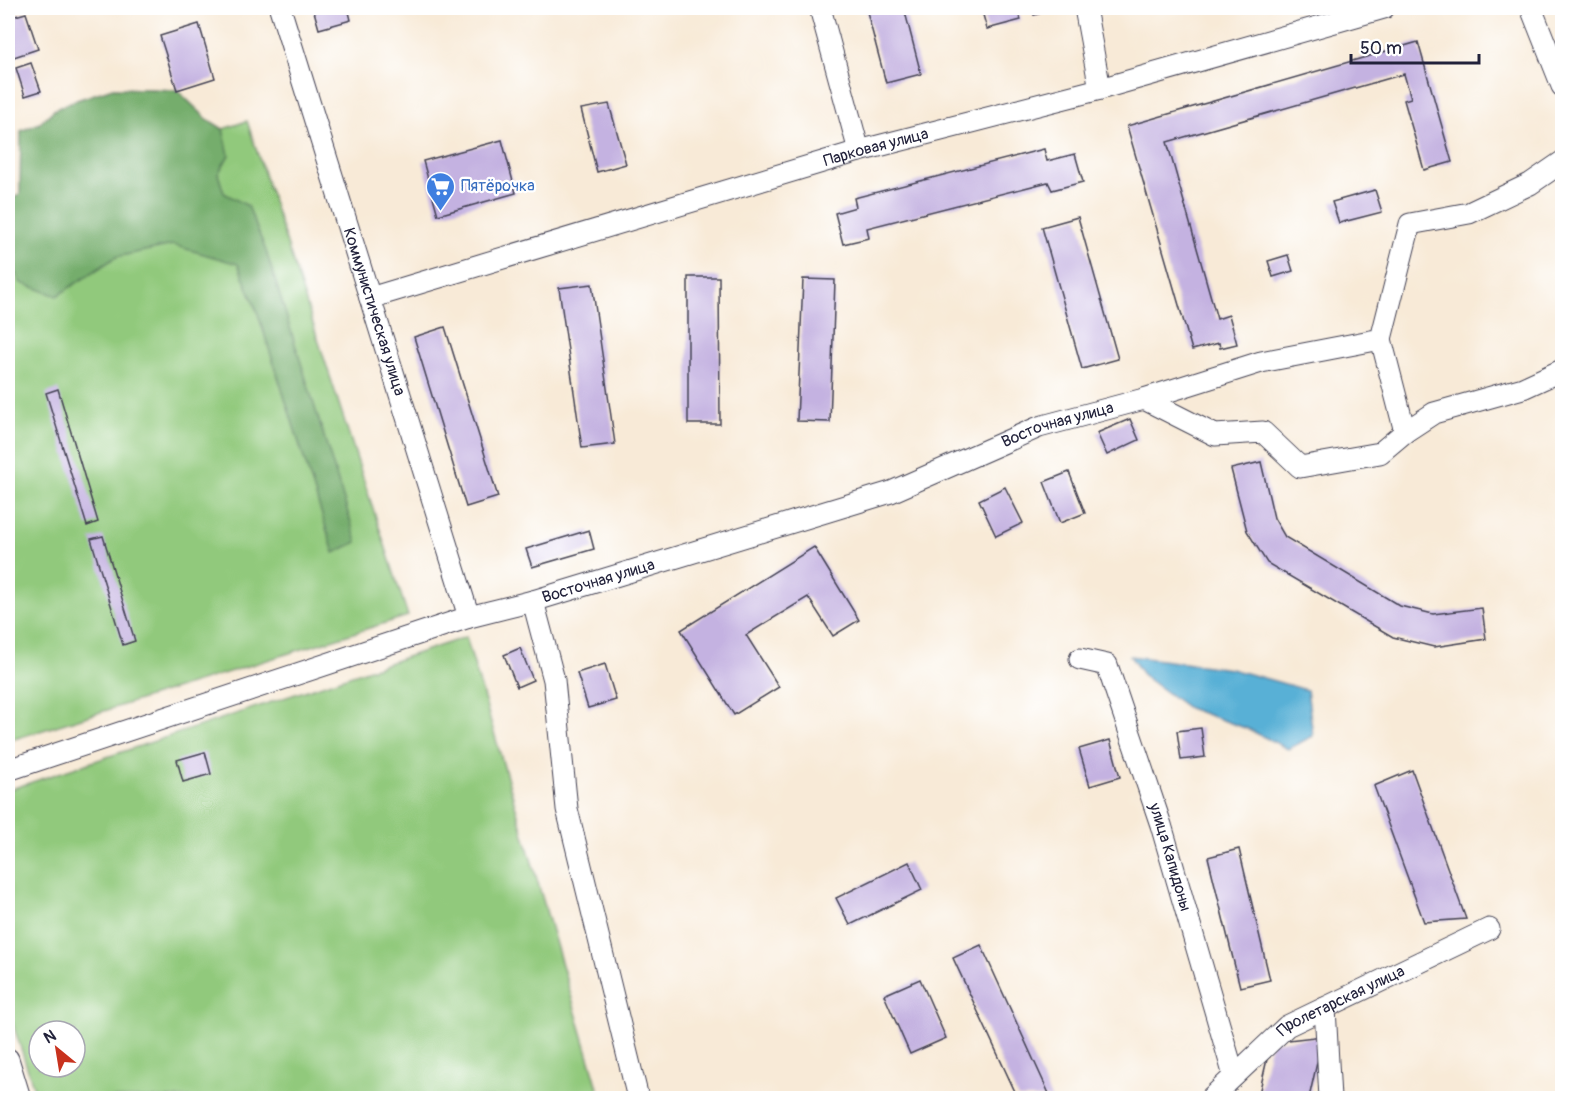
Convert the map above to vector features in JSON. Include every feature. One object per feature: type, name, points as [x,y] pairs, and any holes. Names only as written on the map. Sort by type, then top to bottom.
[{"type":"street","name":"Коммунистическая улица","points":[[280,8],[469,617]]},
{"type":"street","points":[[820,8],[859,151]]},
{"type":"street","points":[[1085,8],[1100,89]]},
{"type":"street","name":"Парковая улица","points":[[370,298],[859,151],[1100,89],[1384,8]]},
{"type":"street","points":[[1531,8],[1563,86]]},
{"type":"street","points":[[1405,432],[1381,339],[1410,225],[1468,213],[1530,184],[1563,162]]},
{"type":"street","name":"Восточная улица","points":[[8,770],[469,617],[533,601],[891,492],[1039,427],[1144,399],[1261,362],[1381,339]]},
{"type":"street","points":[[1144,399],[1215,435],[1263,432],[1300,467],[1380,453],[1405,432],[1434,413],[1523,388],[1563,370]]},
{"type":"street","points":[[533,601],[554,680],[567,809],[638,1098]]},
{"type":"street","name":"улица Капидоны","points":[[1080,658],[1107,665],[1161,825],[1234,1077]]},
{"type":"street","name":"Пролетарская улица","points":[[1211,1098],[1287,1026],[1489,929]]},
{"type":"street","points":[[1325,1008],[1330,1098]]},
{"type":"street","points":[[10,1072],[20,1098]]},
{"type":"green space","points":[[113,88],[177,90],[207,119],[223,129],[247,121],[408,616],[8,741],[8,202],[20,194],[21,131],[40,123],[54,110],[71,102]]},
{"type":"green space","points":[[113,88],[177,90],[207,119],[223,129],[229,155],[218,174],[224,193],[248,206],[266,251],[357,542],[334,553],[258,314],[238,264],[173,245],[116,257],[57,296],[21,283],[8,262],[8,202],[20,194],[21,131],[40,123],[54,110],[71,102]]},
{"type":"green space","points":[[466,637],[601,1098],[37,1098],[31,1079],[87,1079],[87,1019],[27,1019],[27,1067],[8,1009],[8,790]]},
{"type":"water","points":[[1130,656],[1231,669],[1307,690],[1313,736],[1288,749],[1248,729],[1188,708],[1144,676]]},
{"type":"building","points":[[313,8],[348,8],[351,20],[319,29]]},
{"type":"building","points":[[866,8],[904,8],[921,74],[886,83]]},
{"type":"building","points":[[981,8],[1018,8],[1021,20],[987,29]]},
{"type":"building","points":[[1033,8],[1060,8],[1034,15]]},
{"type":"building","points":[[26,13],[38,49],[8,59],[8,18]]},
{"type":"building","points":[[199,24],[215,78],[177,90],[160,36]]},
{"type":"building","points":[[1418,42],[1452,162],[1424,170],[1404,100],[1411,98],[1404,74],[1167,142],[1217,319],[1229,315],[1237,344],[1220,348],[1219,343],[1192,350],[1127,126]]},
{"type":"building","points":[[31,63],[41,91],[25,96],[16,68]]},
{"type":"building","points":[[609,104],[626,164],[597,172],[581,109]]},
{"type":"building","points":[[502,140],[516,193],[438,215],[423,161]]},
{"type":"building","points":[[1044,149],[1047,161],[1075,154],[1083,182],[1052,190],[1048,182],[867,228],[869,238],[843,244],[835,213],[856,207],[854,198]]},
{"type":"building","points":[[1375,190],[1382,212],[1339,223],[1332,202]]},
{"type":"building","points":[[1078,217],[1118,359],[1082,369],[1042,227]]},
{"type":"building","points":[[1288,255],[1293,271],[1273,277],[1268,261]]},
{"type":"building","points":[[688,277],[719,277],[720,424],[688,424]]},
{"type":"building","points":[[803,279],[835,280],[830,422],[797,421]]},
{"type":"building","points":[[592,284],[615,444],[582,448],[559,288]]},
{"type":"building","points":[[445,327],[498,497],[466,507],[414,337]]},
{"type":"building","points":[[58,389],[98,522],[87,526],[46,393]]},
{"type":"building","points":[[1130,419],[1139,440],[1107,455],[1097,433]]},
{"type":"building","points":[[1261,462],[1274,518],[1285,537],[1400,606],[1433,614],[1482,608],[1486,639],[1434,647],[1393,637],[1267,563],[1247,531],[1231,469]]},
{"type":"building","points":[[1069,472],[1085,513],[1060,523],[1044,482]]},
{"type":"building","points":[[1005,487],[1023,523],[996,536],[979,500]]},
{"type":"building","points":[[589,530],[594,549],[532,567],[526,549]]},
{"type":"building","points":[[103,536],[135,641],[123,645],[91,539]]},
{"type":"building","points":[[814,547],[859,620],[833,636],[808,597],[746,635],[779,687],[734,715],[681,630]]},
{"type":"building","points":[[520,648],[533,680],[517,687],[504,655]]},
{"type":"building","points":[[605,664],[616,700],[588,708],[577,673]]},
{"type":"building","points":[[1201,728],[1205,757],[1181,760],[1177,731]]},
{"type":"building","points":[[1110,740],[1120,777],[1090,786],[1079,749]]},
{"type":"building","points":[[205,752],[211,774],[183,782],[177,760]]},
{"type":"building","points":[[1412,770],[1466,919],[1424,922],[1374,786]]},
{"type":"building","points":[[1239,849],[1270,980],[1240,987],[1208,857]]},
{"type":"building","points":[[909,862],[922,890],[850,925],[836,898]]},
{"type":"building","points":[[981,945],[1051,1098],[1018,1098],[953,958]]},
{"type":"building","points":[[920,979],[946,1038],[910,1054],[884,995]]},
{"type":"building","points":[[1323,1036],[1309,1098],[1258,1098],[1271,1042]]},
{"type":"place","name":"Пятёрочка","points":[[440,212]]}]
